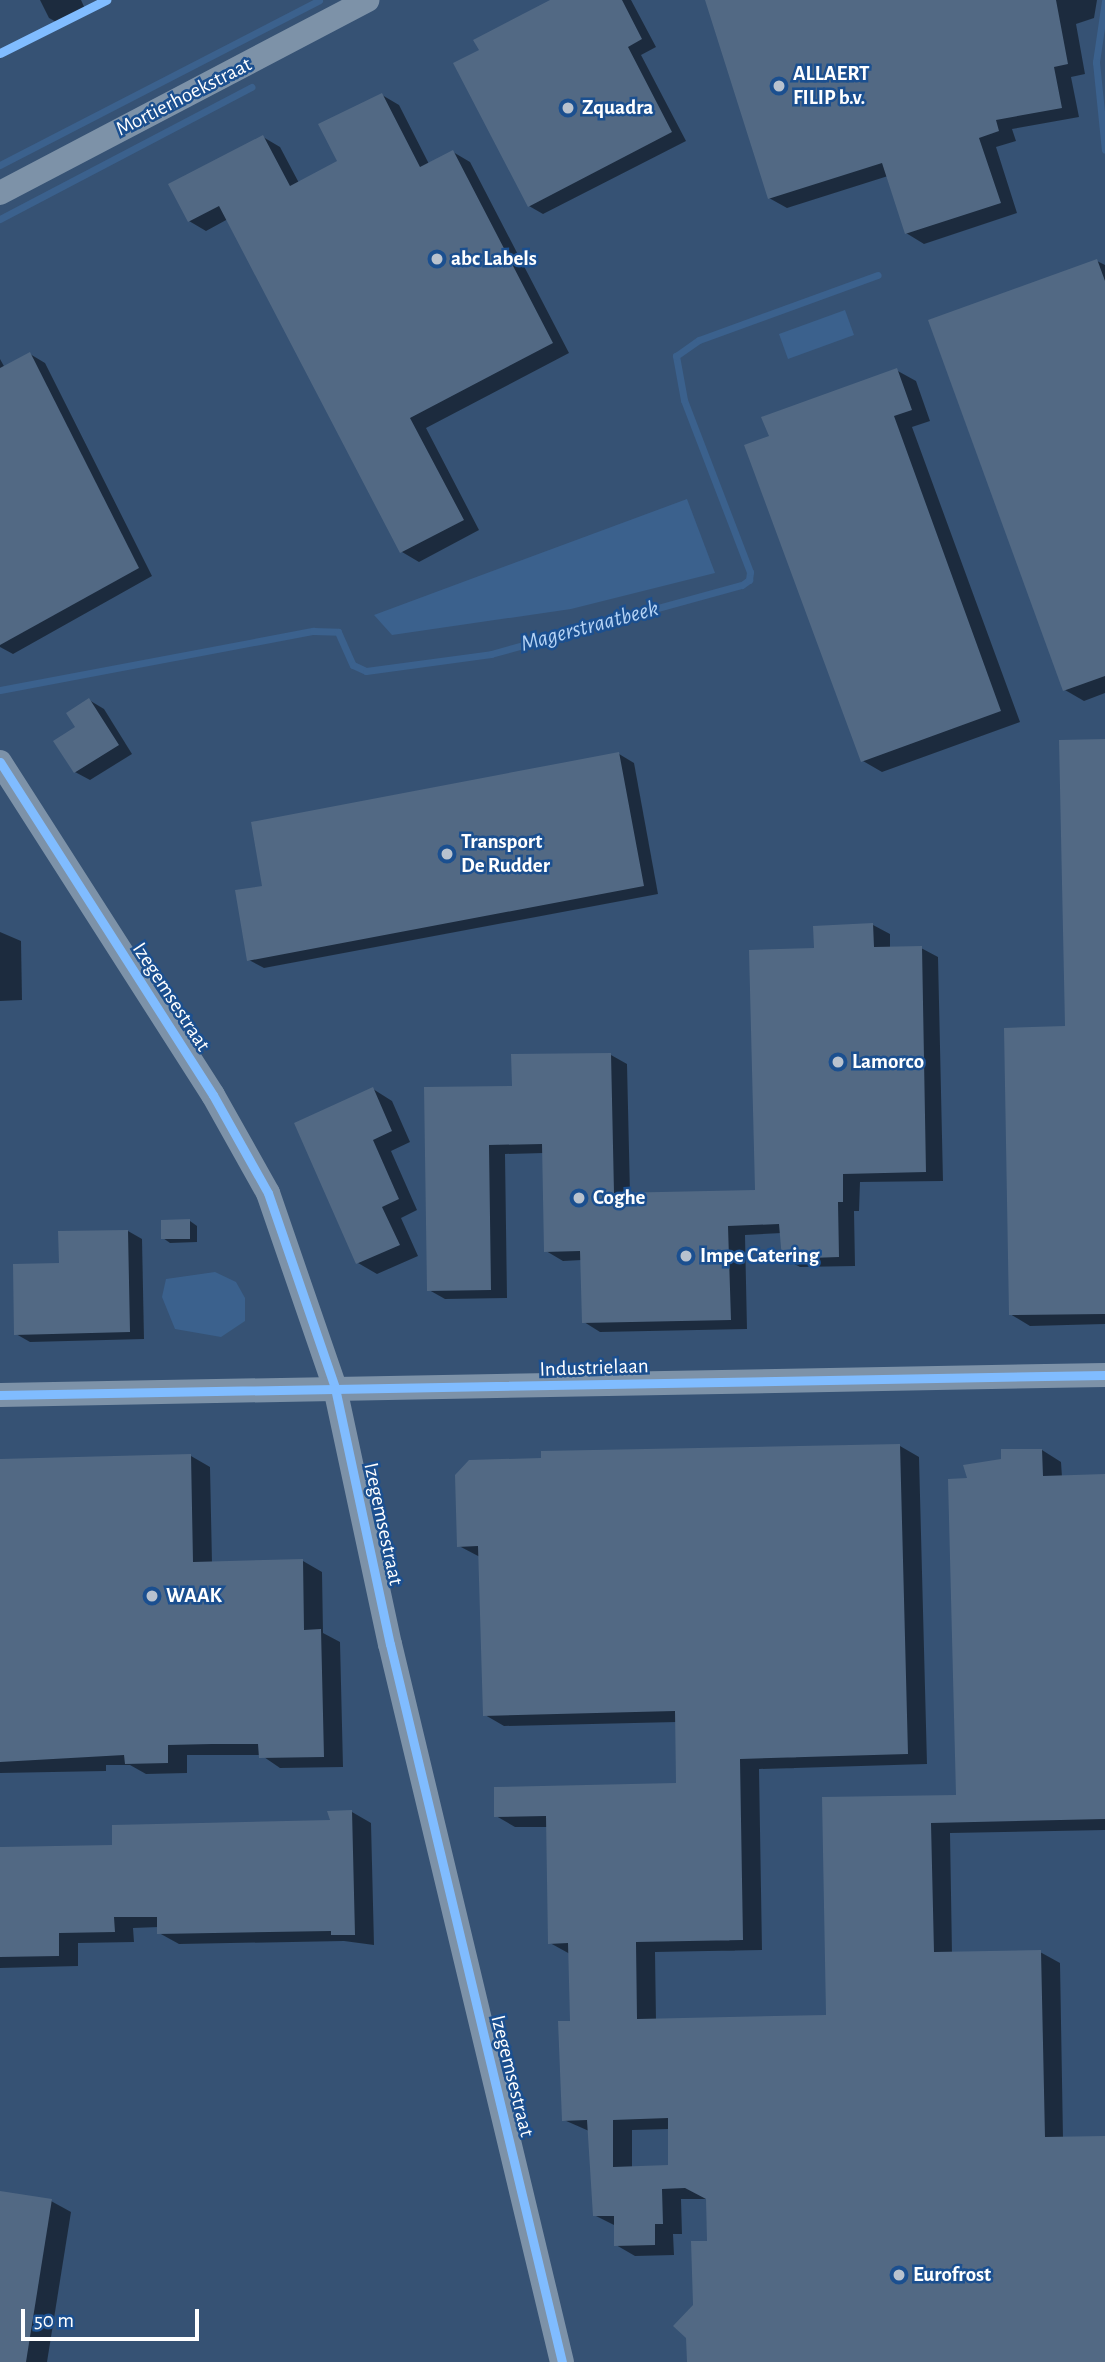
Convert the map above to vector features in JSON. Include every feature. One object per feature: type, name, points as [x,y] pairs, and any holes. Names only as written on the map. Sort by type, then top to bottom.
[{"type":"street","name":"Mortierhoekstraat","points":[[0,193],[367,0]]},
{"type":"street","name":"Izegemsestraat","points":[[0,762],[213,1096],[268,1193],[335,1388],[390,1644],[562,2362]]},
{"type":"street","name":"Industrielaan","points":[[0,1395],[335,1388],[463,1390],[1105,1375]]},
{"type":"water","points":[[845,310],[854,335],[788,359],[779,334]]},
{"type":"water","points":[[687,499],[715,573],[571,609],[392,635],[374,615]]},
{"type":"water","points":[[215,1272],[236,1282],[245,1298],[245,1321],[221,1337],[175,1329],[162,1297],[166,1279]]},
{"type":"building","name":"Zquadra","points":[[550,0],[622,0],[642,39],[628,47],[672,132],[528,207],[453,63],[479,50],[473,40]]},
{"type":"building","points":[[705,0],[1056,0],[1068,64],[1054,67],[1062,108],[996,120],[999,131],[979,138],[1001,203],[905,234],[882,163],[768,199]]},
{"type":"building","points":[[382,93],[420,167],[453,150],[553,343],[410,418],[464,520],[400,553],[219,206],[188,222],[168,184],[263,135],[290,186],[337,161],[318,124]]},
{"type":"building","points":[[1097,259],[1105,281],[1105,676],[1063,691],[928,320]]},
{"type":"building","points":[[30,352],[139,568],[0,645],[0,368]]},
{"type":"building","points":[[897,368],[912,410],[894,416],[1001,711],[861,762],[744,445],[769,436],[761,417]]},
{"type":"building","points":[[89,698],[119,745],[74,773],[53,741],[75,727],[66,713]]},
{"type":"building","points":[[1105,739],[1105,1314],[1009,1315],[1004,1028],[1065,1026],[1059,740]]},
{"type":"building","name":"Transport De Rudder","points":[[619,752],[644,886],[247,961],[235,890],[262,886],[251,822]]},
{"type":"building","points":[[873,923],[874,947],[922,946],[926,1172],[843,1174],[843,1202],[838,1202],[839,1257],[782,1259],[779,1224],[728,1226],[731,1320],[582,1323],[580,1251],[544,1252],[542,1144],[489,1145],[491,1290],[427,1291],[424,1087],[512,1086],[511,1054],[611,1053],[614,1193],[755,1190],[749,950],[814,948],[813,926]]},
{"type":"building","points":[[373,1087],[392,1131],[373,1140],[399,1199],[382,1207],[400,1245],[356,1264],[294,1123]]},
{"type":"building","points":[[190,1219],[190,1239],[161,1239],[161,1220]]},
{"type":"building","points":[[128,1230],[130,1332],[14,1335],[13,1264],[59,1263],[58,1231]]},
{"type":"building","points":[[900,1444],[908,1754],[740,1759],[743,1940],[636,1942],[637,2019],[826,2015],[822,1797],[956,1795],[948,1479],[967,1478],[963,1465],[1001,1459],[1001,1449],[1042,1449],[1043,1476],[1105,1474],[1105,1819],[931,1823],[934,1952],[1041,1950],[1045,2137],[1105,2136],[1105,2362],[687,2362],[686,2338],[673,2326],[693,2305],[691,2241],[707,2241],[706,2199],[685,2188],[662,2189],[663,2224],[655,2224],[655,2245],[614,2246],[614,2216],[593,2216],[587,2120],[562,2121],[558,2021],[570,2021],[568,1943],[548,1944],[546,1816],[494,1817],[494,1787],[676,1783],[675,1711],[483,1716],[478,1546],[457,1547],[455,1475],[469,1460],[541,1458],[541,1451]],"holes":[[[668,2118],[668,2165],[613,2167],[613,2120]]]},
{"type":"building","name":"WAAK","points":[[191,1454],[193,1562],[303,1559],[304,1630],[321,1629],[324,1757],[259,1758],[258,1744],[212,1744],[168,1745],[168,1763],[125,1764],[124,1755],[0,1762],[0,1459]]},
{"type":"building","points":[[352,1810],[355,1935],[331,1935],[331,1931],[157,1934],[157,1917],[114,1917],[115,1932],[59,1933],[59,1956],[0,1957],[0,1847],[112,1845],[112,1825],[330,1820],[327,1811]]},
{"type":"building","points":[[0,2191],[52,2199],[26,2362],[0,2362]]},
{"type":"waterway","points":[[0,165],[319,0]]},
{"type":"waterway","points":[[1105,1],[1096,62],[1105,150]]},
{"type":"waterway","points":[[0,219],[251,87]]},
{"type":"waterway","name":"Magerstraatbeek","points":[[0,690],[313,631],[338,632],[353,665],[366,671],[491,654],[742,585],[749,580],[750,572],[684,400],[676,356],[699,340],[878,275]]},
{"type":"cycle path","points":[[0,53],[106,0]]},
{"type":"cycle path","points":[[0,762],[213,1095],[268,1193],[335,1388],[390,1644],[562,2362]]},
{"type":"cycle path","points":[[0,1395],[1105,1375]]},
{"type":"place","name":"ALLAERT FILIP b.v.","points":[[779,86]]},
{"type":"place","name":"Zquadra","points":[[568,108]]},
{"type":"place","name":"abc Labels","points":[[437,259]]},
{"type":"place","name":"Transport De Rudder","points":[[447,854]]},
{"type":"place","name":"Lamorco","points":[[838,1062]]},
{"type":"place","name":"Coghe","points":[[579,1198]]},
{"type":"place","name":"Impe Catering","points":[[686,1256]]},
{"type":"place","name":"WAAK","points":[[152,1596]]},
{"type":"place","name":"Eurofrost","points":[[899,2275]]}]
